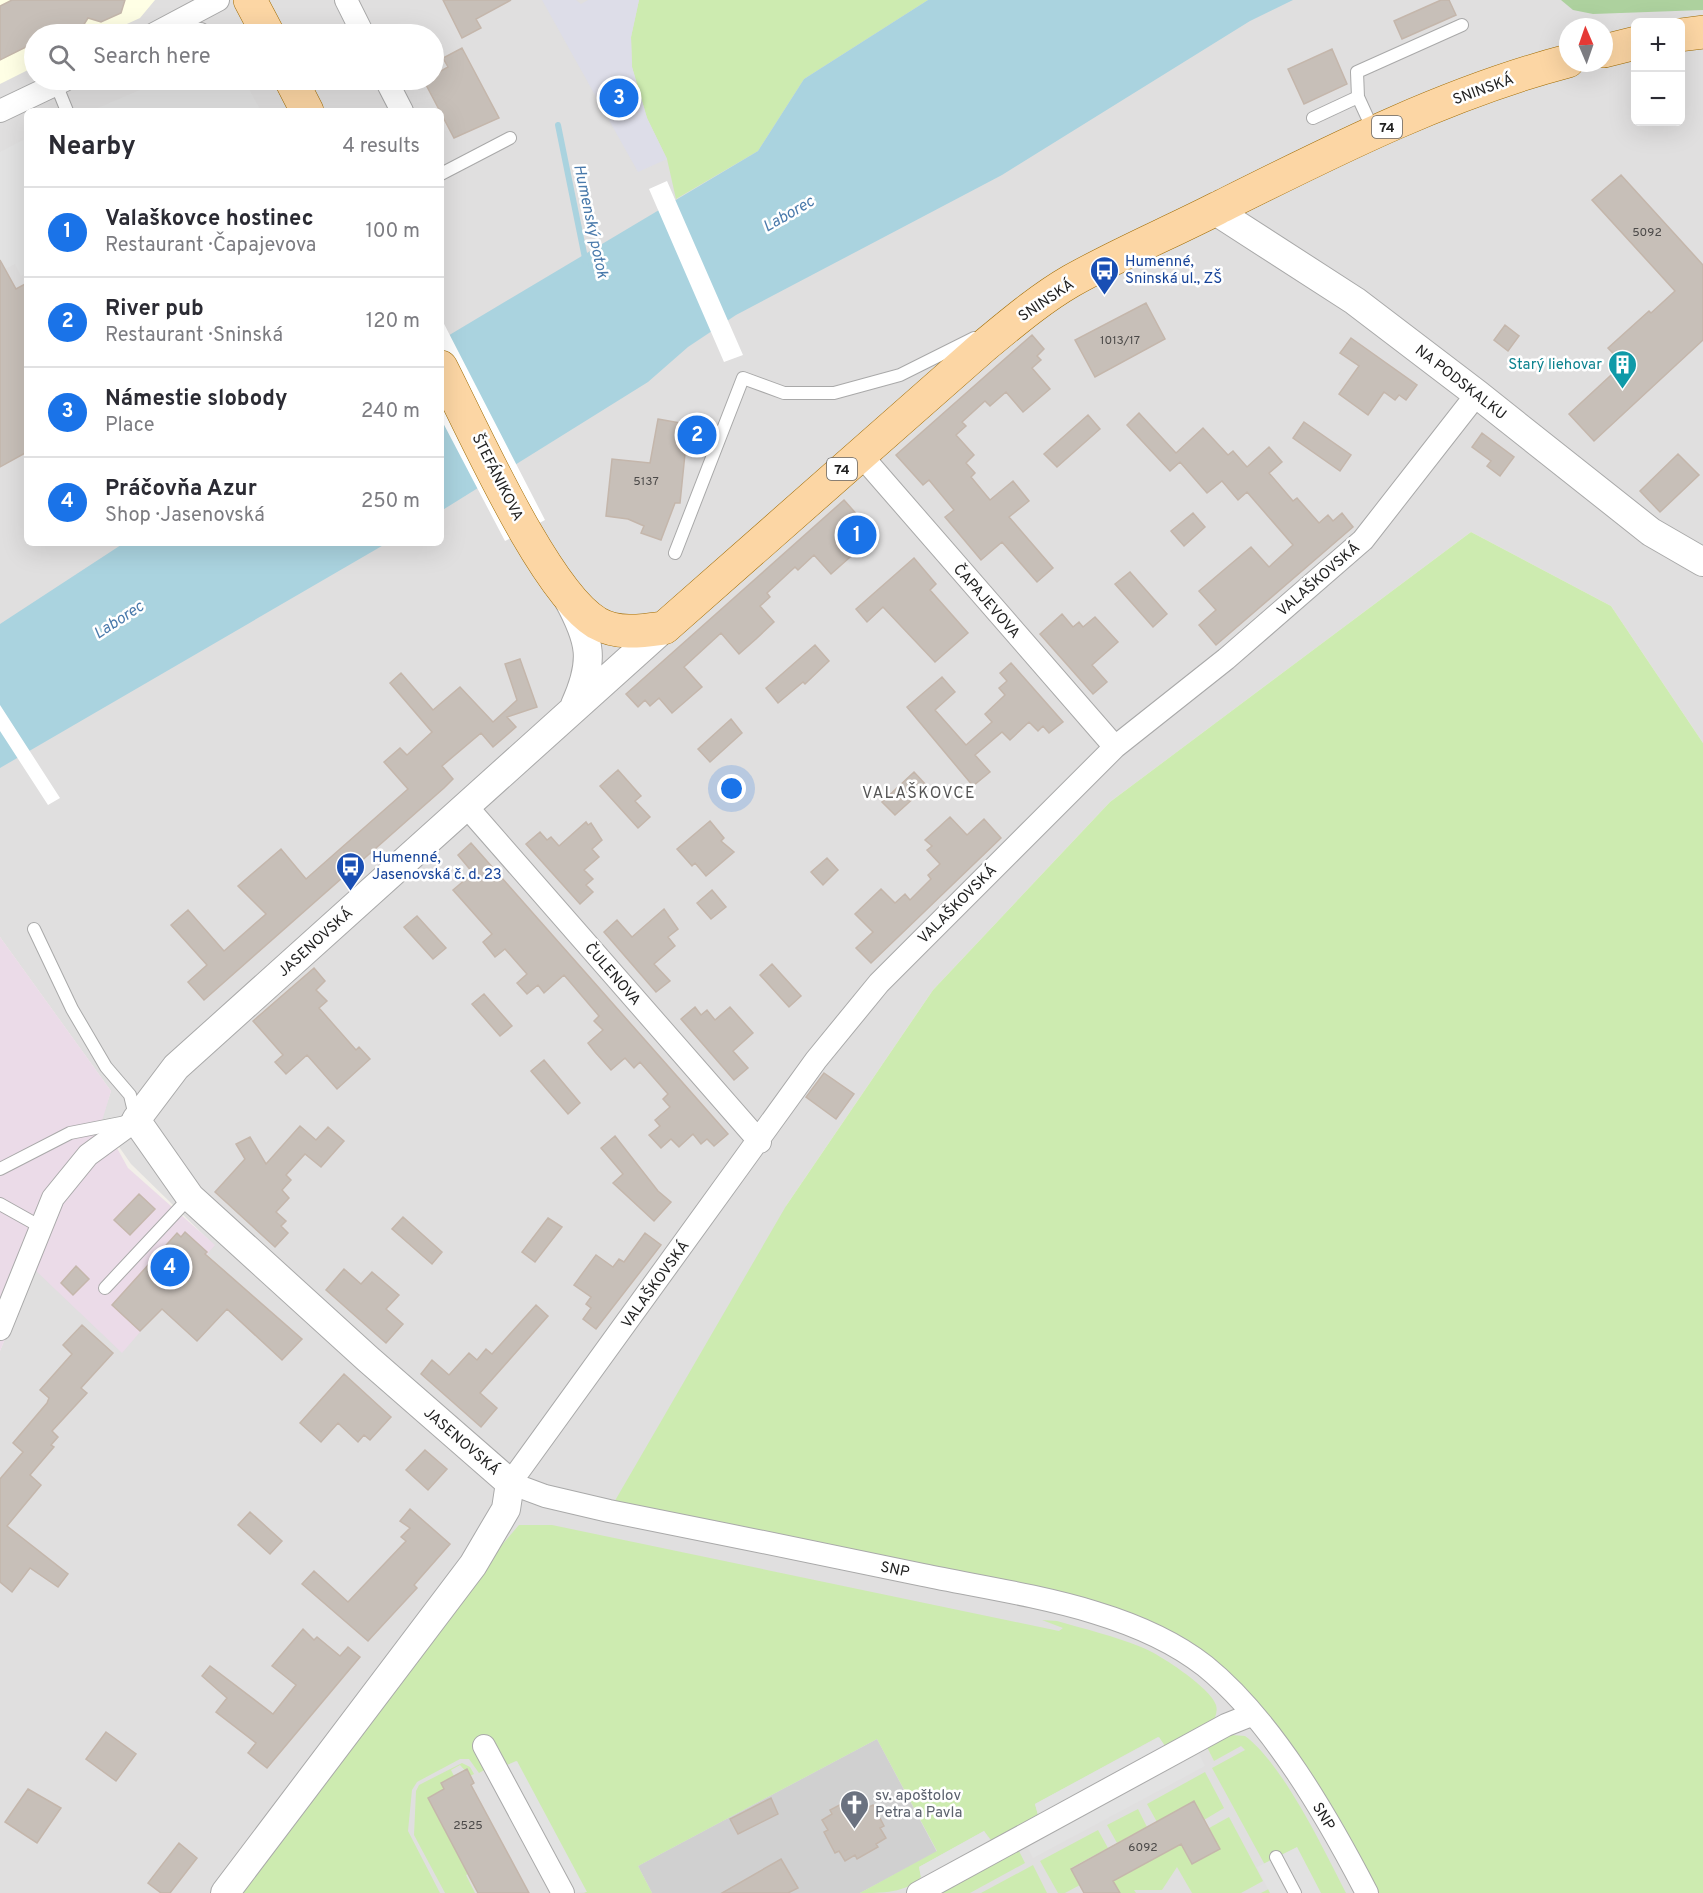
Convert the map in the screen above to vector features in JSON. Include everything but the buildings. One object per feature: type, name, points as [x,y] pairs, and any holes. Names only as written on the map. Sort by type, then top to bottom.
[{"type":"main road","points":[[250,0],[263,24]]},
{"type":"main road","points":[[1685,34],[1703,32]]},
{"type":"main road","points":[[1613,49],[1631,44]]},
{"type":"main road","name":"SNINSKÁ","points":[[664,628],[860,454],[1023,314],[1070,282],[1375,133],[1500,82],[1559,64]]},
{"type":"main road","points":[[296,90],[305,108]]},
{"type":"main road","name":"ŠTEFÁNIKOVA","points":[[444,373],[526,530],[559,584],[596,622],[609,628],[640,631],[664,628]]},
{"type":"street","points":[[164,24],[183,0]]},
{"type":"street","points":[[174,24],[218,0]]},
{"type":"street","points":[[345,0],[358,24]]},
{"type":"street","points":[[0,111],[43,90]]},
{"type":"street","points":[[391,90],[400,108]]},
{"type":"street","name":"NA PODSKALKU","points":[[1214,210],[1355,301],[1477,393],[1651,532],[1703,562]]},
{"type":"street","name":"VALAŠKOVSKÁ","points":[[510,1483],[760,1142],[816,1060],[879,983],[1115,747],[1226,659],[1363,540],[1477,393]]},
{"type":"street","name":"ČAPAJEVOVA","points":[[860,454],[1115,747]]},
{"type":"street","points":[[559,584],[581,622],[589,653],[586,681],[573,710]]},
{"type":"street","name":"JASENOVSKÁ","points":[[0,1329],[53,1198],[88,1155],[136,1120],[176,1067],[664,628]]},
{"type":"street","name":"ČULENOVA","points":[[467,807],[760,1142]]},
{"type":"street","name":"JASENOVSKÁ","points":[[136,1120],[190,1197],[368,1359],[510,1483],[506,1509],[473,1565],[225,1893]]},
{"type":"street","name":"SNP","points":[[510,1483],[545,1496],[609,1511],[1056,1603],[1156,1635],[1205,1667],[1251,1714],[1300,1778],[1367,1893]]},
{"type":"street","points":[[918,1893],[1216,1730],[1251,1714]]},
{"type":"street","points":[[484,1746],[563,1893]]},
{"type":"lane","points":[[1375,133],[1358,97],[1357,72],[1462,25]]},
{"type":"lane","points":[[62,90],[66,108]]},
{"type":"lane","points":[[1313,118],[1358,97]]},
{"type":"lane","points":[[444,172],[510,138]]},
{"type":"lane","points":[[675,553],[743,378],[784,393],[834,393],[900,375],[1023,314]]},
{"type":"lane","points":[[0,1169],[70,1133],[136,1120],[130,1095],[106,1068],[72,1009],[34,929]]},
{"type":"lane","points":[[105,1288],[190,1197]]},
{"type":"lane","points":[[0,1204],[41,1227]]},
{"type":"lane","points":[[1276,1857],[1295,1893]]},
{"type":"shaded area","points":[[0,0],[1703,0],[1703,743],[1611,606],[1471,532],[1110,802],[933,990],[786,1206],[1127,1624],[1231,1692],[1367,1893],[0,1893],[0,1351],[34,1268],[214,1245],[131,1164],[101,1121],[111,1091],[0,937]]},
{"type":"shaded area","points":[[0,0],[155,0],[140,18],[127,24],[24,24],[24,72],[0,84]]},
{"type":"shaded area","points":[[542,0],[576,0],[581,4],[588,0],[639,0],[631,37],[632,67],[647,118],[667,159],[638,172]]},
{"type":"shaded area","points":[[140,90],[249,90],[259,108],[98,108]]},
{"type":"shaded area","points":[[24,140],[24,274],[21,276],[15,264],[0,272],[0,152]]},
{"type":"shaded area","points":[[0,937],[111,1091],[102,1121],[128,1168],[215,1245],[122,1353],[34,1269],[0,1351]]},
{"type":"shaded area","points":[[1159,1737],[1165,1746],[1038,1815],[1035,1804]]},
{"type":"shaded area","points":[[877,1739],[937,1852],[860,1893],[652,1893],[638,1866]]},
{"type":"shaded area","points":[[1199,1754],[1205,1766],[1033,1858],[1027,1846]]},
{"type":"shaded area","points":[[517,1761],[587,1892],[572,1893],[505,1766]]},
{"type":"shaded area","points":[[984,1831],[990,1840],[997,1840],[918,1881],[921,1877],[919,1867]]},
{"type":"shaded area","points":[[1297,1847],[1321,1893],[1270,1893],[1257,1867]]},
{"type":"green space","points":[[639,0],[928,0],[804,79],[758,151],[676,199],[667,159],[647,118],[632,67],[631,37]]},
{"type":"green space","points":[[1561,0],[1703,0],[1703,10],[1593,14],[1573,10]]},
{"type":"green space","points":[[1471,532],[1611,606],[1703,743],[1703,1893],[1367,1893],[1251,1715],[1156,1635],[609,1511],[786,1206],[933,990],[1110,802]]},
{"type":"green space","points":[[519,1525],[552,1525],[1059,1631],[1063,1628],[1042,1620],[1057,1621],[1120,1639],[1159,1656],[1205,1690],[1216,1705],[1216,1715],[1212,1723],[1165,1746],[1158,1737],[1035,1804],[1038,1815],[997,1840],[991,1840],[984,1831],[919,1867],[921,1877],[909,1886],[893,1891],[860,1893],[937,1851],[877,1739],[638,1866],[652,1893],[584,1893],[586,1892],[516,1761],[505,1766],[484,1738],[472,1744],[486,1769],[479,1773],[469,1759],[460,1759],[417,1782],[412,1790],[408,1831],[440,1893],[243,1893],[469,1583]]},
{"type":"green space","points":[[1232,1735],[1245,1736],[1274,1766],[1302,1809],[1346,1893],[1261,1893],[1276,1885],[1212,1768],[1245,1750],[1241,1746],[1214,1761],[1207,1747]]},
{"type":"green space","points":[[462,1763],[470,1767],[474,1774],[470,1776],[460,1765],[451,1770],[454,1776],[441,1783],[444,1789],[428,1798],[468,1874],[466,1875],[475,1893],[445,1893],[414,1835],[416,1791],[419,1785]]},
{"type":"green space","points":[[1205,1772],[1224,1808],[1204,1820],[1157,1822],[1147,1804]]},
{"type":"green space","points":[[1138,1809],[1147,1827],[1117,1843],[1107,1825]]},
{"type":"green space","points":[[1229,1817],[1263,1881],[1241,1893],[1192,1893],[1177,1867],[1162,1890],[1134,1890],[1136,1893],[1120,1893],[1113,1881]]},
{"type":"green space","points":[[1098,1830],[1108,1848],[1071,1868],[1080,1885],[1065,1893],[1058,1893],[1040,1861]]},
{"type":"green space","points":[[1018,1849],[1025,1863],[970,1893],[939,1893]]},
{"type":"green space","points":[[1033,1865],[1047,1893],[981,1893]]},
{"type":"water","name":"Laborec","points":[[928,0],[1293,0],[1250,21],[1002,175],[736,315],[688,347],[648,382],[444,509],[444,338],[758,151],[804,79]]},
{"type":"water","name":"Laborec","points":[[119,546],[382,546],[0,768],[0,624]]},
{"type":"pier","points":[[667,181],[743,355],[724,362],[649,189]]},
{"type":"pier","points":[[444,324],[545,520],[505,541],[444,425]]},
{"type":"pier","points":[[0,705],[60,798],[48,805],[0,731]]},
{"type":"waterway","name":"Humenský potok","points":[[558,125],[586,263]]},
{"type":"place","name":"Námestie slobody","points":[[619,98]]},
{"type":"place","name":"Humenné, Sninská ul., ZŠ","points":[[1104,296]]},
{"type":"place","name":"Starý liehovar","points":[[1623,390]]},
{"type":"place","name":"River pub","points":[[697,435]]},
{"type":"place","name":"Valaškovce hostinec","points":[[857,535]]},
{"type":"place","name":"Humenné, Jasenovská č. d. 23","points":[[351,892]]},
{"type":"place","name":"Práčovňa Azur","points":[[170,1267]]},
{"type":"place","name":"sv. apoštolov Petra a Pavla","points":[[854,1830]]},
{"type":"district","name":"VALAŠKOVCE","points":[[919,792]]}]
